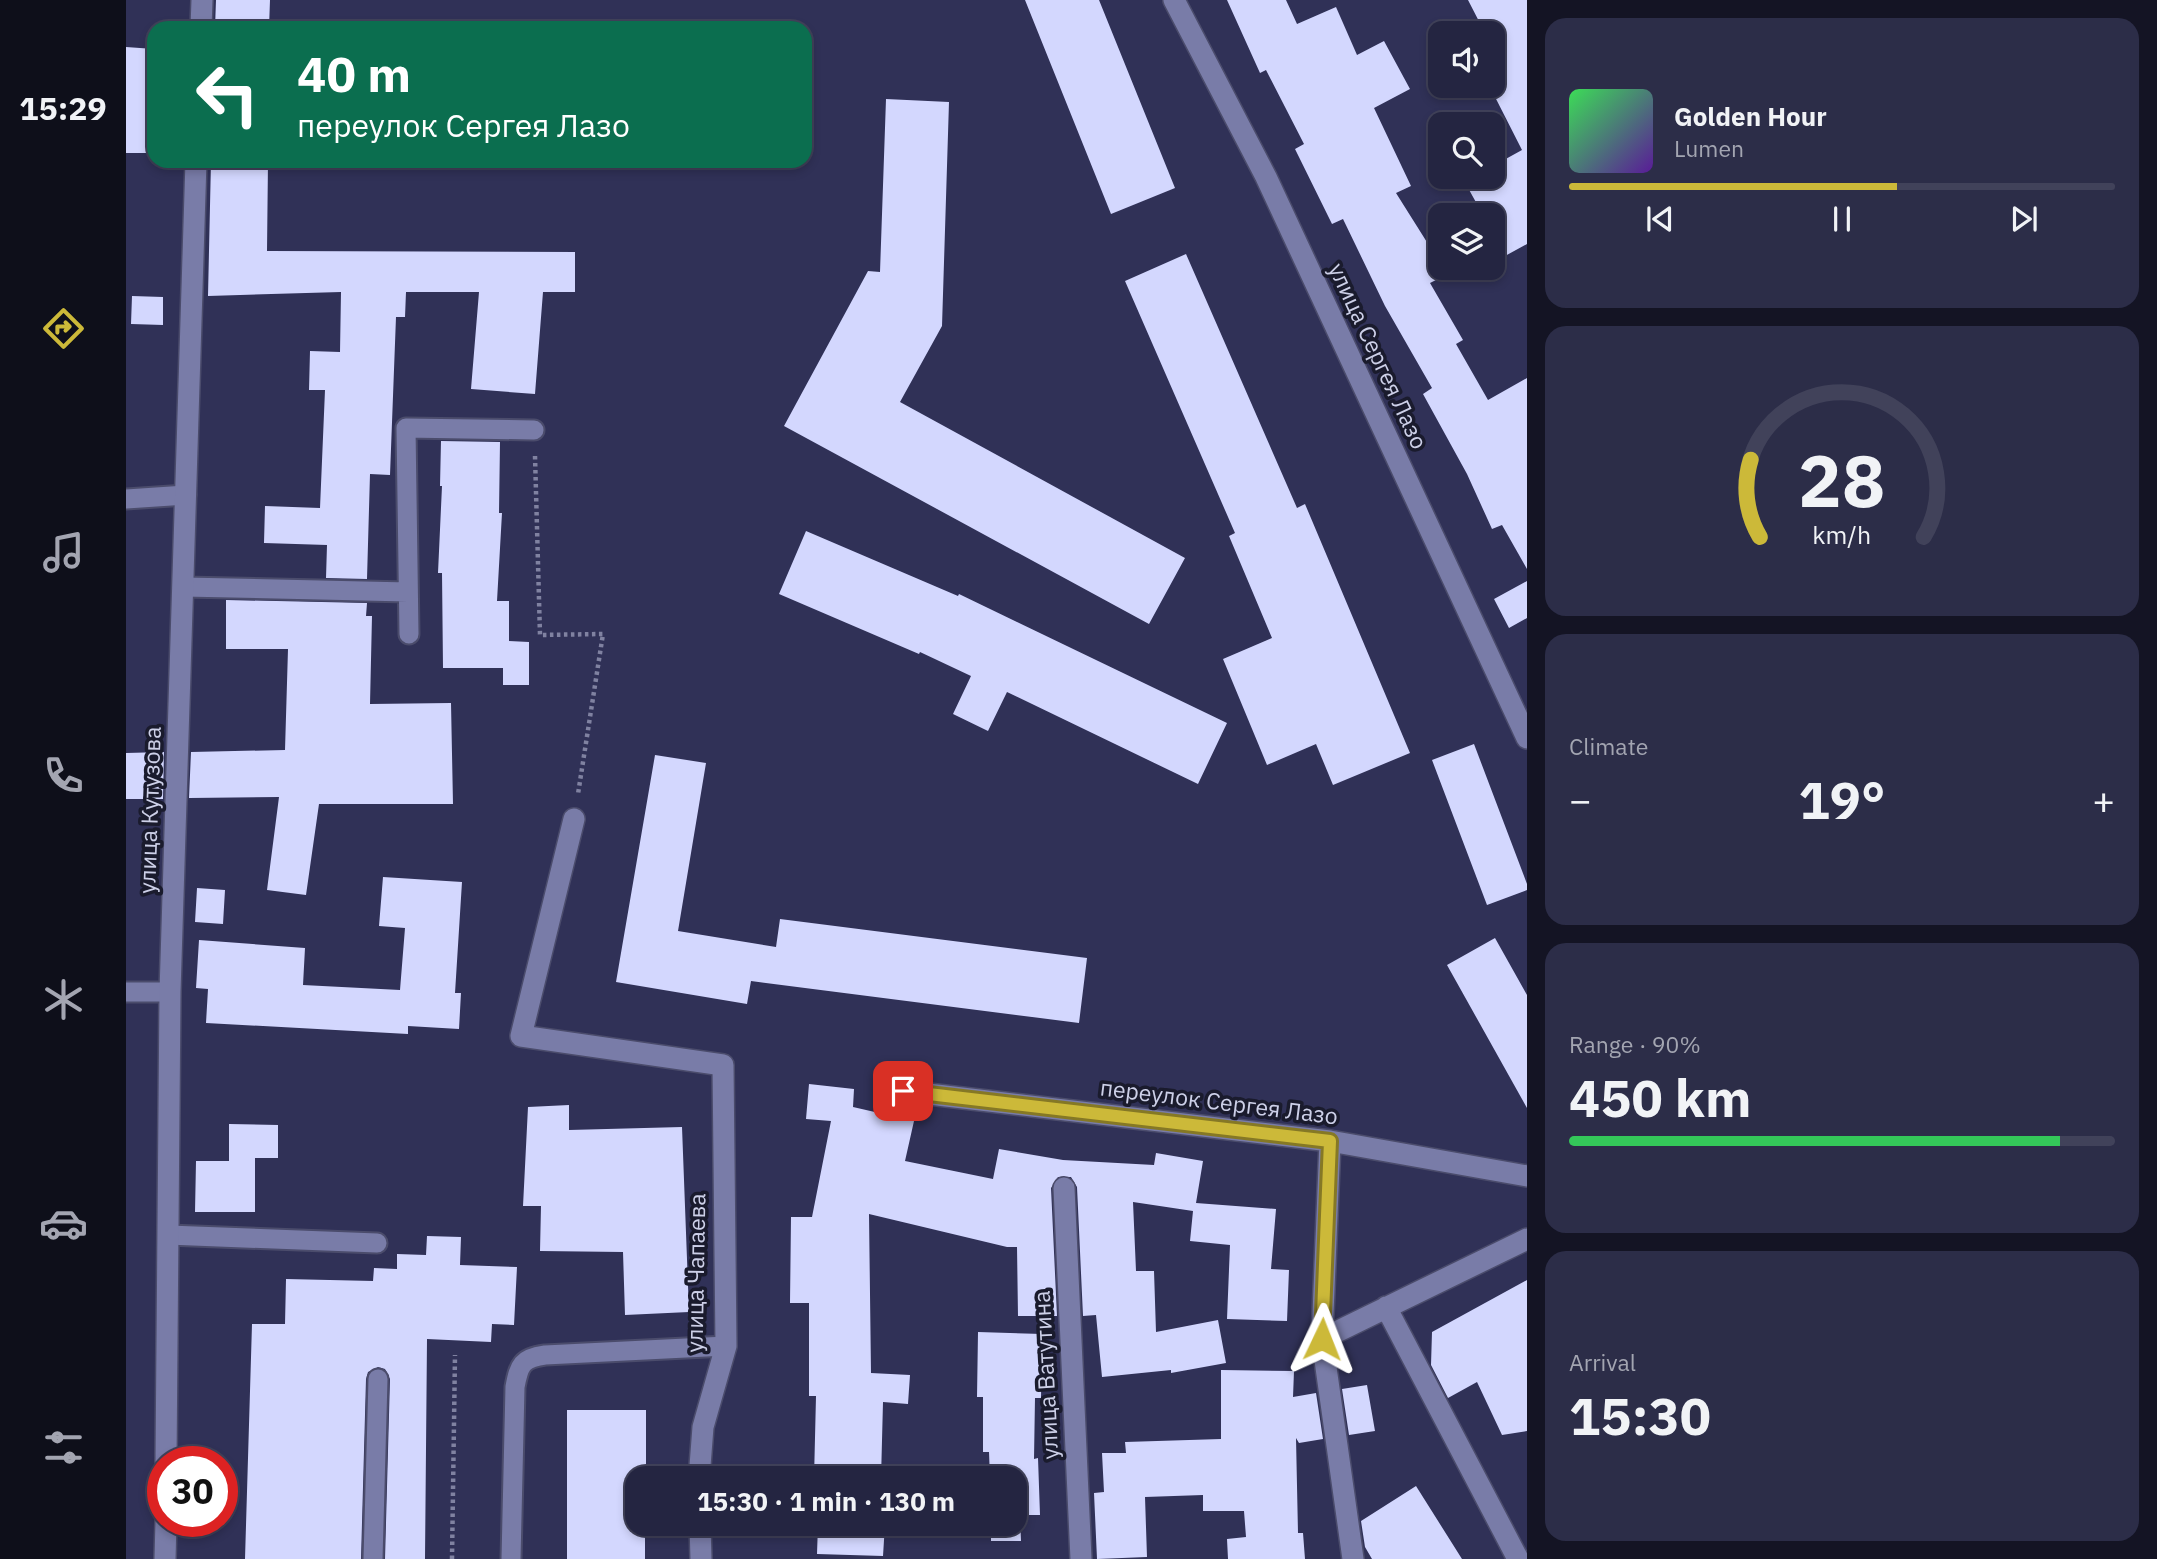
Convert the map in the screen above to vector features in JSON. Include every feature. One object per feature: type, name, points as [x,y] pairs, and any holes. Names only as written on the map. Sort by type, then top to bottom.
[{"type":"street","points":[[201,21],[202,0]]},
{"type":"street","name":"улица Сергея Лазо","points":[[1174,0],[1266,177],[1527,738]]},
{"type":"street","name":"улица Кутузова","points":[[166,1446],[170,992],[196,168]]},
{"type":"street","name":"улица Чапаева","points":[[574,819],[521,1036],[723,1065],[726,1346],[703,1427],[700,1466]]},
{"type":"street","name":"переулок Сергея Лазо","points":[[903,1091],[1330,1141],[1527,1176]]},
{"type":"street","points":[[1330,1141],[1322,1339],[1353,1559]]},
{"type":"street","name":"улица Ватутина","points":[[1064,1188],[1081,1559]]},
{"type":"street","points":[[1322,1339],[1527,1238]]},
{"type":"street","points":[[1386,1307],[1518,1559]]},
{"type":"street","points":[[700,1536],[701,1559]]},
{"type":"street","points":[[165,1559],[166,1537]]},
{"type":"lane","points":[[409,634],[406,428],[534,430]]},
{"type":"lane","points":[[126,499],[186,495]]},
{"type":"lane","points":[[184,587],[408,592]]},
{"type":"lane","points":[[126,992],[170,992]]},
{"type":"lane","points":[[168,1235],[377,1243]]},
{"type":"lane","points":[[511,1559],[515,1387],[521,1364],[530,1357],[545,1355],[726,1346]]},
{"type":"lane","points":[[373,1559],[378,1379]]},
{"type":"path","points":[[534,430],[540,635],[603,634],[574,819]]},
{"type":"path","points":[[452,1559],[455,1355]]},
{"type":"building","points":[[216,0],[270,0],[269,21],[215,21]]},
{"type":"building","points":[[1025,0],[1099,0],[1175,188],[1111,214]]},
{"type":"building","points":[[1227,0],[1286,0],[1297,24],[1336,7],[1357,55],[1384,41],[1410,89],[1374,108],[1411,186],[1396,193],[1428,244],[1428,280],[1436,280],[1430,283],[1463,340],[1456,344],[1488,400],[1527,378],[1527,569],[1502,525],[1492,529],[1467,474],[1423,394],[1432,388],[1385,306],[1343,219],[1332,224],[1295,149],[1304,144],[1266,70],[1260,73]]},
{"type":"building","points":[[1468,0],[1527,0],[1527,244],[1505,256],[1505,203],[1476,203],[1469,189],[1505,189],[1505,159],[1522,150],[1496,98],[1505,98],[1505,21],[1479,21]]},
{"type":"building","points":[[126,47],[147,48],[147,153],[126,153]]},
{"type":"building","points":[[886,99],[949,102],[942,326],[900,402],[1185,558],[1149,624],[784,426],[868,271],[880,272]]},
{"type":"building","points":[[211,168],[268,168],[267,251],[575,252],[575,292],[543,292],[535,394],[471,389],[479,292],[406,292],[405,317],[396,317],[390,475],[370,474],[367,579],[326,578],[327,545],[264,543],[265,506],[320,508],[325,390],[309,390],[310,351],[340,352],[341,292],[208,296]]},
{"type":"building","points":[[1186,254],[1297,508],[1305,504],[1410,753],[1333,785],[1316,744],[1267,765],[1223,659],[1272,638],[1229,536],[1235,533],[1125,281]]},
{"type":"building","points":[[132,296],[163,297],[163,325],[131,324]]},
{"type":"building","points":[[441,441],[500,442],[499,513],[502,513],[497,601],[509,601],[509,641],[529,642],[529,685],[503,685],[503,668],[443,668],[442,573],[438,573]]},
{"type":"building","points":[[806,531],[958,596],[959,594],[1227,723],[1198,784],[1007,692],[988,731],[953,714],[971,676],[779,594]]},
{"type":"building","points":[[1527,581],[1527,618],[1509,628],[1494,599]]},
{"type":"building","points":[[226,600],[367,603],[366,616],[372,616],[370,704],[451,703],[453,804],[319,804],[306,895],[267,890],[279,797],[189,798],[191,752],[285,750],[288,649],[226,649]]},
{"type":"building","points":[[1474,744],[1527,884],[1527,890],[1487,905],[1432,760]]},
{"type":"building","points":[[164,752],[163,799],[126,799],[126,753]]},
{"type":"building","points":[[655,755],[706,763],[678,931],[776,947],[780,919],[1087,958],[1079,1023],[751,981],[747,1004],[616,982]]},
{"type":"building","points":[[383,877],[462,882],[455,993],[461,993],[459,1029],[408,1026],[408,1034],[206,1023],[208,989],[196,988],[199,940],[305,948],[303,985],[400,990],[405,928],[379,926]]},
{"type":"building","points":[[197,888],[225,890],[223,924],[195,922]]},
{"type":"building","points":[[1495,938],[1527,995],[1527,1108],[1447,965]]},
{"type":"building","points":[[809,1084],[854,1089],[853,1107],[914,1121],[905,1161],[993,1179],[999,1149],[1063,1160],[1154,1165],[1156,1153],[1203,1161],[1196,1203],[1276,1209],[1271,1269],[1289,1270],[1287,1321],[1227,1319],[1230,1245],[1190,1241],[1193,1211],[1133,1202],[1136,1271],[1154,1271],[1156,1332],[1218,1320],[1226,1363],[1171,1373],[1171,1370],[1102,1377],[1096,1315],[1083,1316],[1077,1187],[1071,1177],[1058,1177],[1051,1188],[1057,1316],[1018,1316],[1017,1247],[1007,1247],[869,1214],[871,1373],[910,1375],[908,1404],[883,1402],[881,1466],[814,1466],[816,1396],[809,1396],[809,1303],[790,1303],[791,1217],[812,1217],[831,1121],[806,1119]]},
{"type":"building","points":[[569,1105],[569,1130],[682,1127],[689,1312],[625,1315],[623,1252],[540,1251],[541,1206],[523,1206],[528,1107]]},
{"type":"building","points":[[229,1124],[278,1125],[278,1158],[255,1158],[255,1212],[195,1212],[196,1161],[229,1161]]},
{"type":"building","points":[[427,1236],[461,1237],[460,1265],[517,1267],[514,1325],[492,1324],[491,1342],[427,1339],[425,1559],[385,1559],[390,1379],[385,1369],[378,1367],[368,1372],[366,1379],[361,1559],[245,1559],[252,1324],[285,1324],[286,1279],[373,1281],[374,1268],[397,1269],[397,1254],[426,1255]]},
{"type":"building","points":[[1527,1280],[1527,1431],[1502,1435],[1477,1382],[1448,1398],[1431,1365],[1432,1332]]},
{"type":"building","points":[[978,1332],[1042,1334],[1041,1398],[1035,1398],[1034,1459],[1038,1458],[1040,1515],[1027,1515],[1027,1466],[990,1466],[989,1452],[983,1452],[983,1397],[977,1397]]},
{"type":"building","points":[[1221,1370],[1294,1371],[1293,1397],[1316,1393],[1323,1439],[1299,1443],[1296,1438],[1298,1533],[1303,1533],[1305,1559],[1228,1559],[1227,1539],[1246,1537],[1244,1511],[1203,1511],[1203,1495],[1145,1497],[1147,1557],[1097,1559],[1094,1493],[1104,1492],[1102,1453],[1126,1453],[1125,1442],[1221,1439]]},
{"type":"building","points":[[1367,1385],[1375,1431],[1349,1435],[1342,1389]]},
{"type":"building","points":[[567,1410],[646,1410],[646,1466],[625,1466],[625,1536],[645,1536],[645,1559],[567,1559]]},
{"type":"building","points":[[1416,1486],[1462,1559],[1372,1559],[1365,1547],[1361,1521]]},
{"type":"building","points":[[818,1536],[884,1536],[883,1556],[817,1554]]},
{"type":"building","points":[[991,1536],[1021,1536],[1021,1541],[991,1541]]},
{"type":"route","points":[[903,1091],[1330,1141],[1322,1339]]}]
